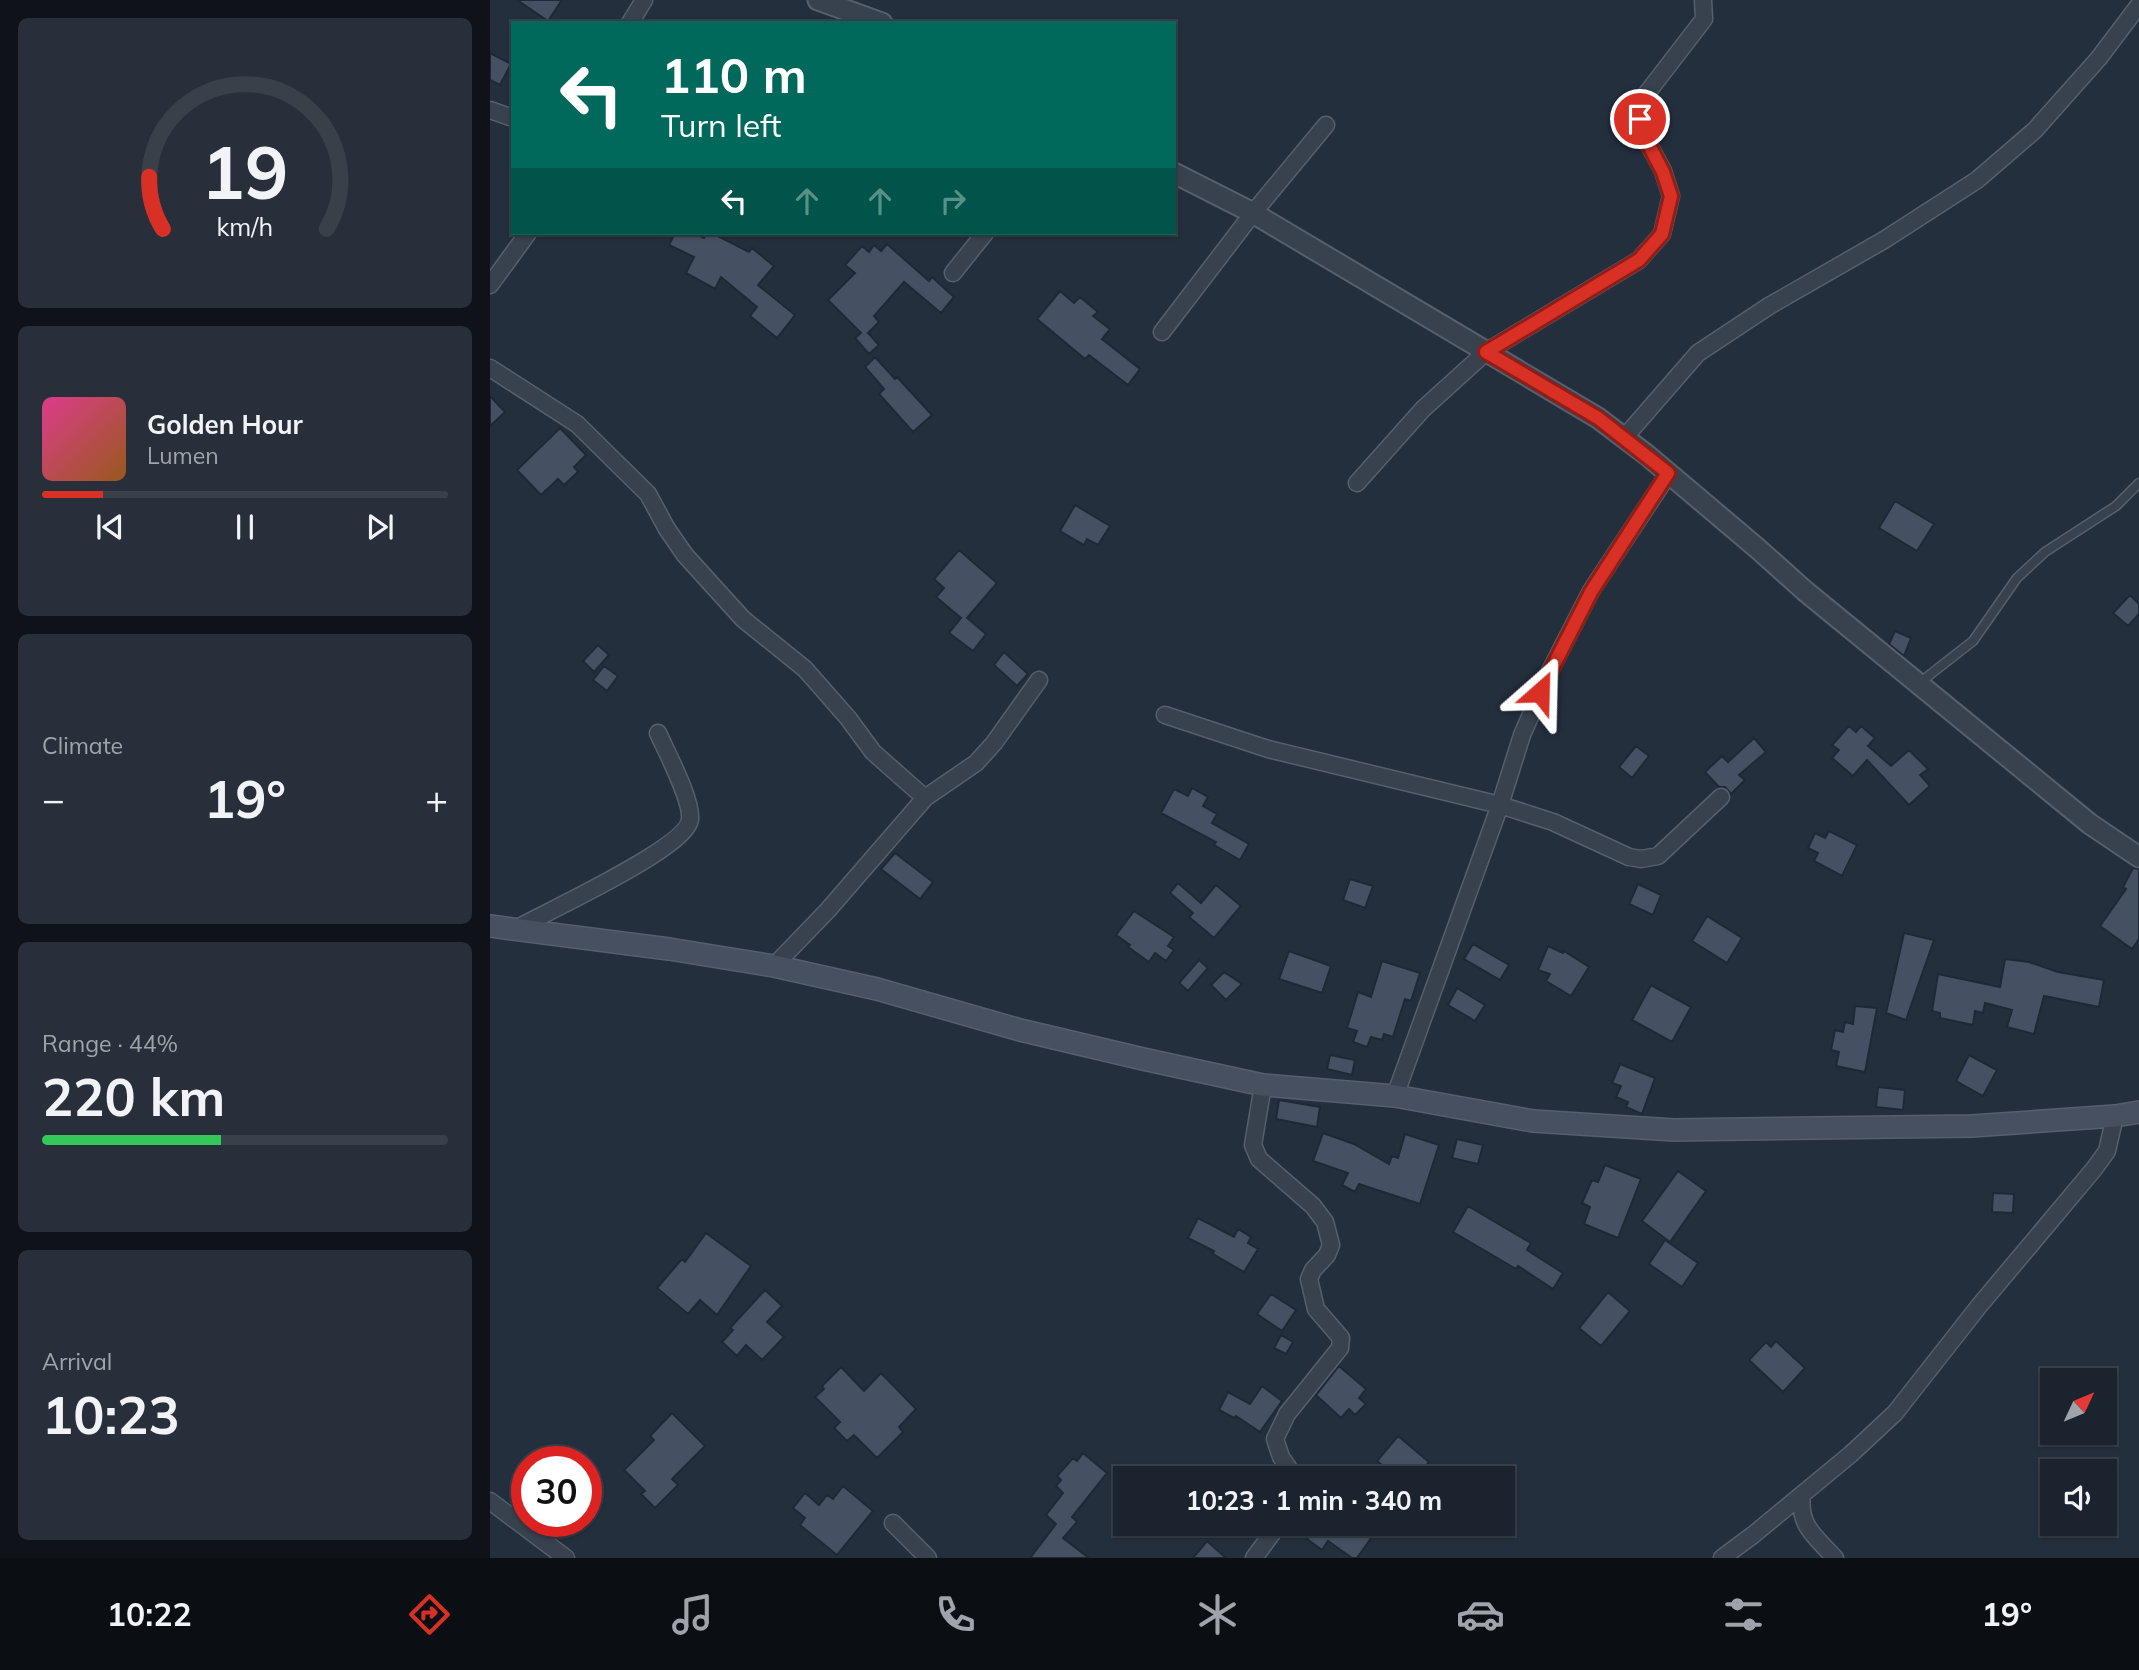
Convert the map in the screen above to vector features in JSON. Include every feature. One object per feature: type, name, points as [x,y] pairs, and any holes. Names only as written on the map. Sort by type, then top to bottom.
[{"type":"main road","points":[[490,926],[669,949],[774,966],[877,989],[1020,1030],[1263,1085],[1395,1096],[1533,1121],[1674,1130],[1972,1126],[2139,1112]]},
{"type":"street","points":[[631,21],[644,0]]},
{"type":"street","points":[[818,0],[876,21]]},
{"type":"street","points":[[1357,483],[1423,409],[1486,352],[1639,260],[1662,234],[1671,196],[1640,119],[1644,97],[1661,71],[1703,19],[1703,0]]},
{"type":"street","points":[[1624,438],[1698,353],[1769,306],[1884,240],[1977,180],[2035,130],[2098,58],[2139,5]]},
{"type":"street","points":[[490,110],[511,117]]},
{"type":"street","points":[[1163,332],[1254,213],[1326,125]]},
{"type":"street","points":[[1176,174],[1254,213],[1598,418],[1668,473],[1805,591],[2090,824],[2139,857]]},
{"type":"street","points":[[490,285],[527,235]]},
{"type":"street","points":[[953,274],[983,235]]},
{"type":"street","points":[[490,368],[577,424],[648,494],[685,555],[743,619],[805,669],[848,718],[873,752],[925,798]]},
{"type":"street","points":[[1395,1096],[1500,805],[1522,735],[1550,671],[1591,592],[1668,473]]},
{"type":"street","points":[[774,966],[828,910],[925,798],[976,763],[1040,680]]},
{"type":"street","points":[[1165,715],[1268,749],[1500,805],[1553,822],[1629,856],[1642,859],[1657,856],[1721,797]]},
{"type":"street","points":[[516,929],[673,843],[685,831],[691,821],[689,806],[658,733]]},
{"type":"street","points":[[1263,1085],[1253,1144],[1259,1159],[1312,1206],[1325,1222],[1331,1245],[1309,1279],[1316,1309],[1341,1338],[1340,1348],[1287,1414],[1275,1439],[1287,1466]]},
{"type":"street","points":[[1722,1558],[1852,1454],[1903,1404],[1979,1306],[2094,1169],[2107,1151],[2115,1116]]},
{"type":"street","points":[[1802,1495],[1800,1508],[1809,1530],[1835,1558]]},
{"type":"street","points":[[490,1501],[566,1558]]},
{"type":"street","points":[[893,1523],[928,1558]]},
{"type":"street","points":[[1254,1558],[1270,1536]]},
{"type":"lane","points":[[1918,684],[1973,641],[2017,578],[2035,561],[2116,506],[2139,483]]},
{"type":"building","points":[[517,0],[562,0],[548,21]]},
{"type":"building","points":[[490,53],[511,64],[500,85],[490,80]]},
{"type":"building","points":[[674,235],[697,235],[704,238],[706,235],[716,235],[749,252],[752,248],[774,266],[758,285],[795,315],[777,338],[750,316],[757,307],[721,277],[715,289],[686,273],[694,257],[669,245]]},
{"type":"building","points":[[887,244],[929,281],[932,277],[954,297],[941,313],[904,282],[874,316],[879,322],[868,333],[879,345],[869,354],[855,338],[861,333],[828,300],[855,273],[845,265],[862,246],[869,252],[874,245],[881,251]]},
{"type":"building","points":[[1060,291],[1074,303],[1080,297],[1098,312],[1093,316],[1110,329],[1102,339],[1140,369],[1128,385],[1089,355],[1085,359],[1037,319]]},
{"type":"building","points":[[875,357],[932,415],[913,432],[879,394],[884,389],[865,367]]},
{"type":"building","points":[[490,396],[505,412],[490,426]]},
{"type":"building","points":[[560,428],[586,455],[574,467],[578,472],[564,485],[558,479],[541,495],[517,470]]},
{"type":"building","points":[[1895,501],[1934,524],[1917,551],[1879,528]]},
{"type":"building","points":[[1075,505],[1110,526],[1098,545],[1087,539],[1084,545],[1060,531]]},
{"type":"building","points":[[959,550],[997,583],[967,618],[986,634],[973,651],[949,633],[961,618],[936,597],[944,588],[934,579]]},
{"type":"building","points":[[2130,595],[2139,604],[2139,614],[2128,626],[2113,613]]},
{"type":"building","points":[[1895,631],[1911,638],[1904,656],[1889,644]]},
{"type":"building","points":[[598,645],[609,655],[594,672],[583,661]]},
{"type":"building","points":[[1004,652],[1028,674],[1017,686],[994,665]]},
{"type":"building","points":[[604,666],[618,676],[607,691],[593,680]]},
{"type":"building","points":[[1849,726],[1856,732],[1861,726],[1875,738],[1868,746],[1891,766],[1909,750],[1928,769],[1920,775],[1930,786],[1909,805],[1867,760],[1853,776],[1832,758],[1839,750],[1832,745]]},
{"type":"building","points":[[1754,738],[1766,752],[1739,775],[1745,780],[1731,794],[1725,787],[1719,787],[1705,772],[1722,756],[1728,762]]},
{"type":"building","points":[[1636,746],[1649,756],[1632,778],[1619,767]]},
{"type":"building","points":[[1192,788],[1208,797],[1203,806],[1217,814],[1212,823],[1249,844],[1240,860],[1214,845],[1216,842],[1161,813],[1174,789],[1188,796]]},
{"type":"building","points":[[1829,831],[1857,845],[1842,876],[1814,861],[1818,853],[1808,848],[1815,833],[1825,838]]},
{"type":"building","points":[[895,853],[933,882],[920,899],[881,869]]},
{"type":"building","points":[[2133,868],[2139,869],[2139,939],[2132,949],[2100,926],[2126,889],[2123,887]]},
{"type":"building","points":[[1350,879],[1373,886],[1365,908],[1343,900]]},
{"type":"building","points":[[1178,883],[1201,903],[1216,885],[1241,906],[1214,938],[1189,917],[1193,913],[1170,893]]},
{"type":"building","points":[[1638,884],[1661,895],[1653,915],[1629,904]]},
{"type":"building","points":[[1134,911],[1174,937],[1168,946],[1174,950],[1166,961],[1155,953],[1149,962],[1116,935]]},
{"type":"building","points":[[1707,916],[1742,938],[1727,963],[1692,941]]},
{"type":"building","points":[[1904,933],[1934,940],[1906,1020],[1886,1013]]},
{"type":"building","points":[[1473,944],[1509,965],[1500,980],[1464,959]]},
{"type":"building","points":[[1548,946],[1563,953],[1564,951],[1589,967],[1571,996],[1546,981],[1550,974],[1538,970]]},
{"type":"building","points":[[1289,951],[1331,966],[1322,993],[1279,979]]},
{"type":"building","points":[[2005,959],[2104,980],[2099,1007],[2044,996],[2034,1034],[2007,1027],[2012,1010],[1985,1003],[1983,1013],[1975,1011],[1973,1025],[1940,1018],[1940,1013],[1932,1011],[1938,974],[2000,987]]},
{"type":"building","points":[[1199,960],[1208,968],[1188,991],[1179,983]]},
{"type":"building","points":[[1382,961],[1420,973],[1411,1001],[1405,999],[1393,1037],[1384,1034],[1382,1040],[1371,1037],[1367,1047],[1353,1042],[1357,1031],[1347,1028],[1358,992],[1371,997]]},
{"type":"building","points":[[1224,972],[1242,984],[1226,1000],[1211,985]]},
{"type":"building","points":[[1651,985],[1691,1007],[1672,1042],[1632,1020]]},
{"type":"building","points":[[1457,988],[1485,1005],[1475,1021],[1448,1005]]},
{"type":"building","points":[[1855,1006],[1877,1008],[1865,1072],[1836,1066],[1839,1052],[1831,1050],[1835,1030],[1843,1032],[1845,1022],[1853,1024]]},
{"type":"building","points":[[1330,1055],[1355,1060],[1352,1075],[1327,1069]]},
{"type":"building","points":[[1969,1055],[1997,1070],[1983,1096],[1956,1081]]},
{"type":"building","points":[[1620,1064],[1655,1078],[1642,1114],[1626,1107],[1628,1102],[1616,1097],[1621,1086],[1612,1083]]},
{"type":"building","points":[[1878,1087],[1905,1090],[1903,1110],[1876,1107]]},
{"type":"building","points":[[1279,1100],[1320,1107],[1317,1127],[1276,1119]]},
{"type":"building","points":[[1323,1133],[1354,1144],[1389,1164],[1392,1156],[1398,1158],[1405,1134],[1439,1145],[1420,1204],[1359,1184],[1355,1192],[1342,1185],[1348,1173],[1313,1161]]},
{"type":"building","points":[[1457,1139],[1483,1145],[1478,1164],[1452,1158]]},
{"type":"building","points":[[1605,1165],[1641,1179],[1618,1238],[1584,1224],[1590,1207],[1582,1203],[1592,1180],[1598,1182]]},
{"type":"building","points":[[1678,1171],[1706,1191],[1670,1242],[1642,1221]]},
{"type":"building","points":[[1993,1193],[2014,1194],[2013,1213],[1992,1212]]},
{"type":"building","points":[[1468,1206],[1531,1243],[1527,1250],[1563,1273],[1553,1289],[1518,1266],[1516,1269],[1453,1232]]},
{"type":"building","points":[[1198,1218],[1234,1237],[1238,1229],[1251,1237],[1248,1243],[1258,1249],[1244,1272],[1213,1254],[1214,1251],[1188,1238]]},
{"type":"building","points":[[706,1233],[751,1266],[717,1315],[700,1300],[688,1314],[657,1288],[682,1259],[685,1262]]},
{"type":"building","points":[[1665,1240],[1698,1263],[1682,1287],[1649,1264]]},
{"type":"building","points":[[765,1290],[782,1306],[767,1322],[784,1337],[762,1360],[746,1345],[737,1356],[722,1342],[733,1330],[730,1328]]},
{"type":"building","points":[[1608,1292],[1630,1311],[1601,1346],[1579,1328]]},
{"type":"building","points":[[1271,1294],[1296,1310],[1282,1331],[1257,1314]]},
{"type":"building","points":[[1281,1335],[1293,1342],[1286,1354],[1274,1348]]},
{"type":"building","points":[[1776,1341],[1805,1368],[1783,1392],[1749,1360],[1766,1342],[1771,1347]]},
{"type":"building","points":[[1339,1366],[1366,1389],[1359,1398],[1366,1404],[1355,1415],[1349,1409],[1341,1418],[1316,1395]]},
{"type":"building","points":[[841,1367],[864,1391],[881,1373],[916,1409],[899,1427],[903,1432],[877,1458],[854,1435],[847,1441],[834,1428],[840,1422],[815,1397]]},
{"type":"building","points":[[1262,1386],[1282,1401],[1260,1432],[1236,1416],[1234,1418],[1219,1410],[1228,1392],[1250,1404]]},
{"type":"building","points":[[672,1413],[705,1446],[672,1479],[678,1485],[655,1508],[641,1494],[645,1491],[624,1470],[654,1440],[650,1436]]},
{"type":"building","points":[[1398,1436],[1429,1462],[1425,1466],[1383,1466],[1377,1461]]},
{"type":"building","points":[[1083,1453],[1107,1473],[1072,1517],[1077,1522],[1063,1538],[1089,1558],[1030,1558],[1056,1524],[1046,1515],[1063,1493],[1056,1486],[1061,1480],[1057,1476],[1073,1458],[1077,1461]]},
{"type":"building","points":[[843,1486],[873,1511],[837,1555],[800,1525],[805,1518],[793,1508],[805,1493],[819,1505],[827,1495],[833,1499]]},
{"type":"building","points":[[1309,1536],[1373,1536],[1357,1558],[1352,1558],[1328,1541],[1322,1550],[1307,1539]]},
{"type":"building","points":[[1207,1541],[1226,1558],[1193,1558]]},
{"type":"route","points":[[1540,692],[1591,592],[1668,473],[1598,418],[1486,352],[1639,260],[1662,234],[1671,196],[1640,119]]}]
